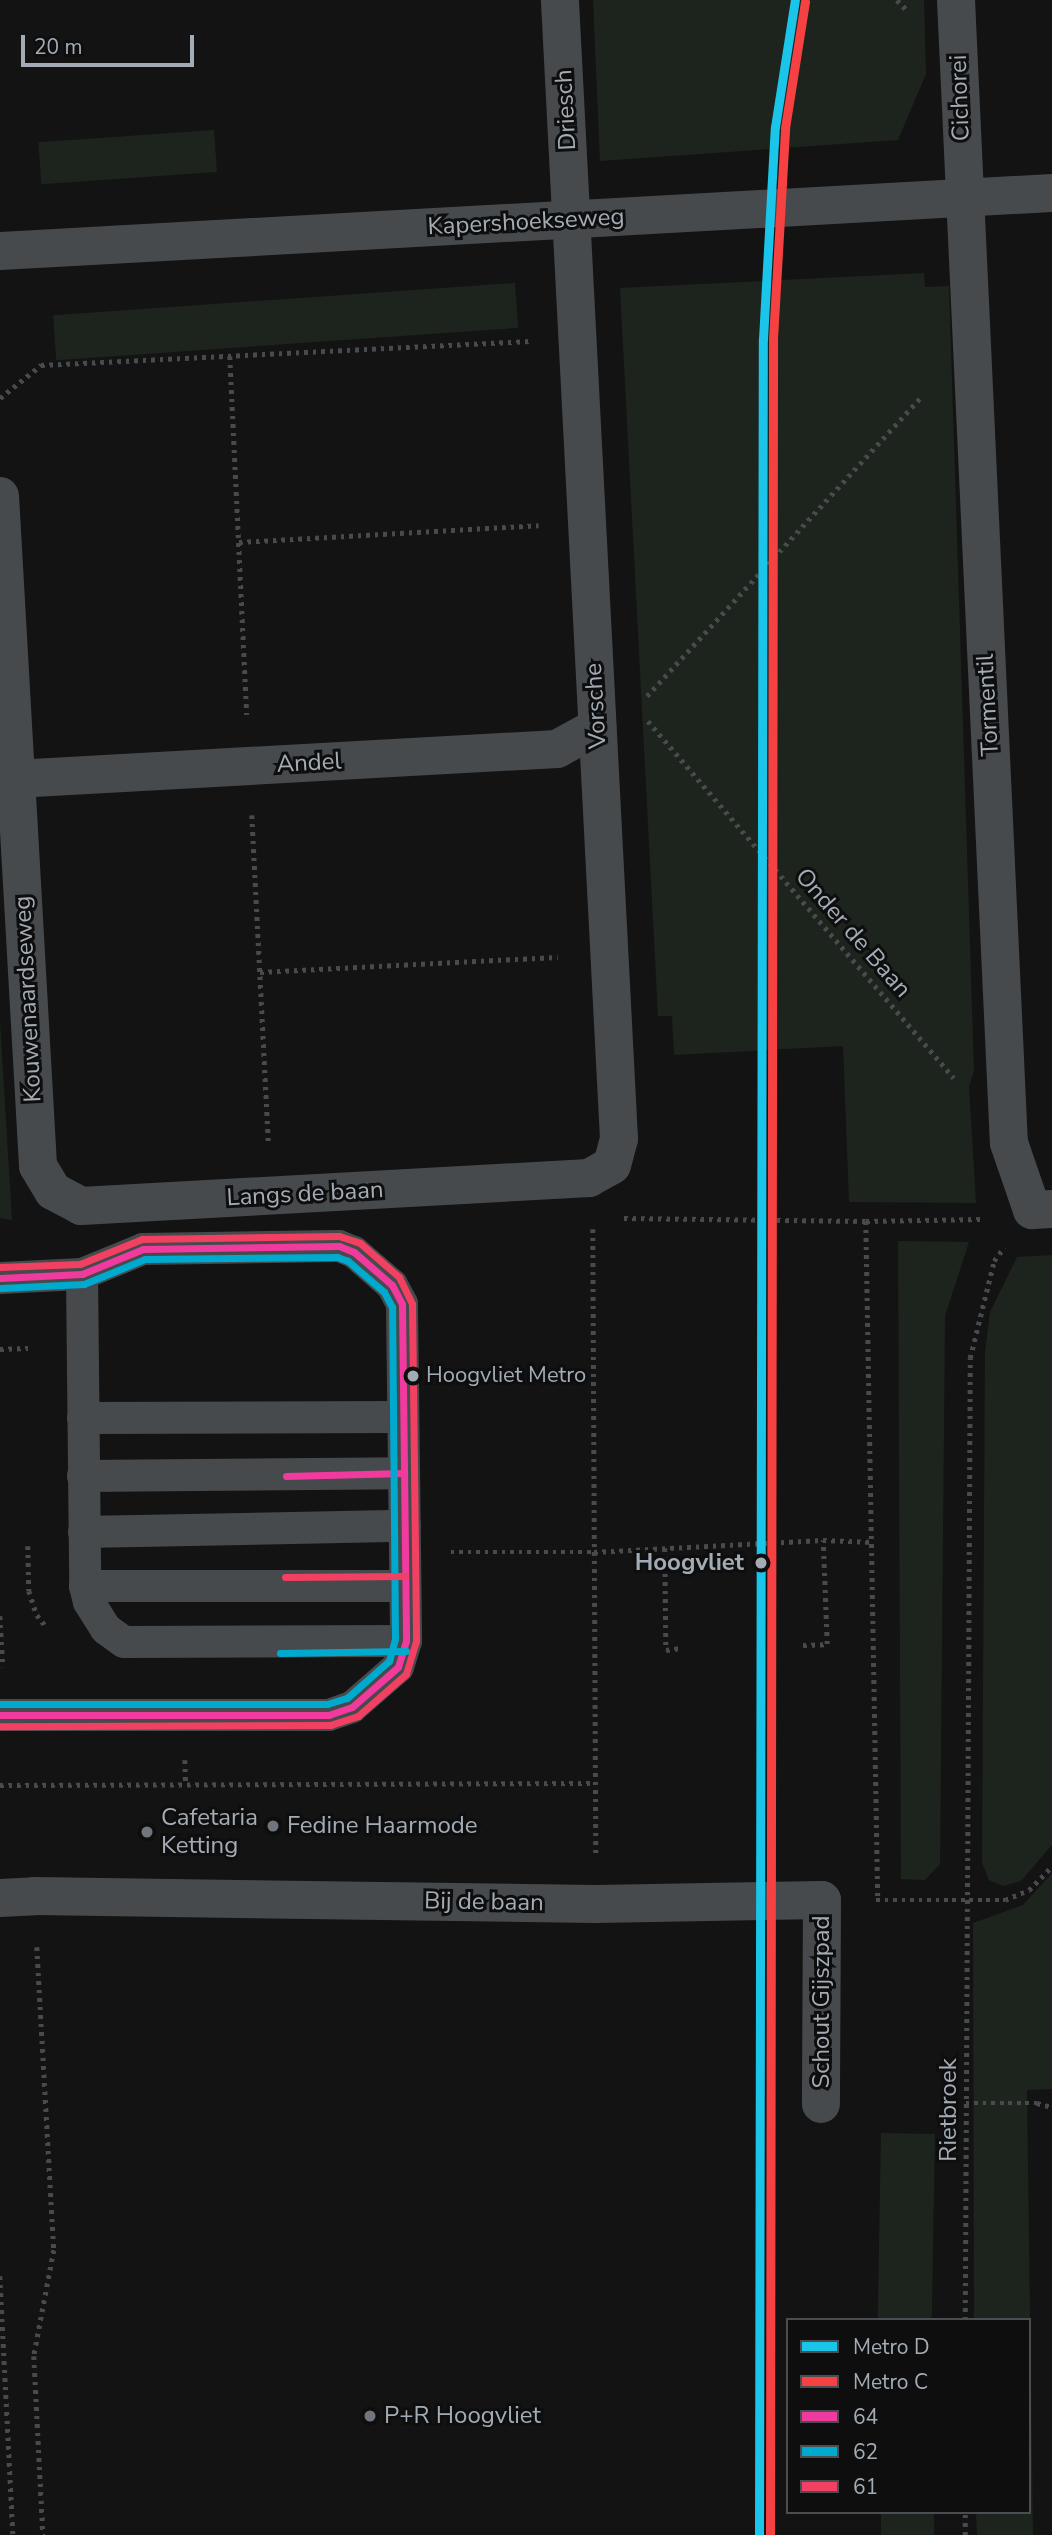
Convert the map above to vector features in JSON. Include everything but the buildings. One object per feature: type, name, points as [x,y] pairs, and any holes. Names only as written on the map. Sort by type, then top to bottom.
[{"type":"street","name":"Driesch","points":[[559,0],[572,219]]},
{"type":"street","name":"Cichorei","points":[[956,0],[964,197]]},
{"type":"street","name":"Kapershoekseweg","points":[[0,251],[1052,192]]},
{"type":"street","name":"Tormentil","points":[[964,197],[1009,1143],[1042,1210]]},
{"type":"street","name":"Vorsche","points":[[572,219],[619,1139],[612,1165],[589,1178]]},
{"type":"street","name":"Kouwenaardseweg","points":[[0,496],[37,1166]]},
{"type":"street","name":"Andel","points":[[15,779],[557,749],[597,727]]},
{"type":"street","name":"Langs de baan","points":[[37,1166],[52,1191],[81,1206],[589,1178]]},
{"type":"street","name":"Bij de baan","points":[[17,1897],[596,1904],[822,1900]]},
{"type":"street","name":"Schout Gijszpad","points":[[821,2104],[822,1900]]},
{"type":"lane","name":"Langs de baan","points":[[0,1278],[82,1274],[142,1249],[339,1246],[354,1252],[392,1285],[402,1304],[406,1641],[398,1667],[352,1707],[328,1715],[0,1715]]},
{"type":"lane","points":[[82,1274],[85,1586],[89,1602],[106,1629],[124,1642],[406,1641]]},
{"type":"lane","points":[[83,1418],[403,1417]]},
{"type":"lane","points":[[83,1476],[404,1473]]},
{"type":"lane","points":[[84,1532],[404,1539]]},
{"type":"lane","points":[[85,1586],[405,1586]]},
{"type":"path","points":[[0,398],[41,365],[532,341]]},
{"type":"path","points":[[646,697],[971,343]]},
{"type":"path","points":[[239,542],[540,525]]},
{"type":"path","name":"Onder de Baan","points":[[646,718],[955,1079]]},
{"type":"path","points":[[259,972],[566,957]]},
{"type":"path","points":[[589,1178],[593,1218],[596,1904]]},
{"type":"path","points":[[593,1218],[975,1221],[1042,1210]]},
{"type":"path","name":"Rietbroek","points":[[965,2318],[970,1358],[994,1261],[1042,1210]]},
{"type":"path","points":[[866,1221],[878,1900]]},
{"type":"path","points":[[0,1349],[28,1348]]},
{"type":"path","points":[[404,1539],[594,1552],[823,1541],[873,1542]]},
{"type":"path","points":[[803,1645],[827,1643],[823,1541]]},
{"type":"path","points":[[665,1548],[666,1650],[681,1648]]},
{"type":"path","points":[[0,1785],[595,1783]]},
{"type":"path","points":[[822,1900],[1004,1900],[1030,1890],[1052,1866]]},
{"type":"path","points":[[17,1897],[54,2250],[34,2356],[43,2535]]},
{"type":"path","points":[[966,2103],[1037,2103],[1052,2107]]},
{"type":"path","points":[[0,2276],[13,2535]]},
{"type":"path","points":[[965,2514],[965,2535]]},
{"type":"shaded area","points":[[593,0],[924,0],[926,74],[898,140],[600,161]]},
{"type":"shaded area","points":[[214,130],[217,172],[41,184],[38,142]]},
{"type":"shaded area","points":[[924,273],[925,287],[949,286],[974,1071],[969,1086],[976,1203],[849,1202],[843,1046],[674,1055],[672,1016],[658,1016],[620,288]]},
{"type":"shaded area","points":[[515,283],[518,328],[56,360],[53,315]]},
{"type":"shaded area","points":[[0,1022],[12,1220],[0,1218]]},
{"type":"shaded area","points":[[898,1241],[969,1242],[945,1316],[940,1864],[925,1880],[901,1879]]},
{"type":"shaded area","points":[[1052,1255],[1052,1845],[1021,1881],[1003,1886],[989,1880],[982,1863],[985,1352],[990,1312],[1017,1257]]},
{"type":"shaded area","points":[[1052,1873],[1052,2089],[1027,2090],[1030,2318],[974,2318],[973,1923],[1023,1905]]},
{"type":"shaded area","points":[[881,2133],[935,2134],[932,2318],[878,2318]]},
{"type":"shaded area","points":[[1031,2387],[1033,2535],[977,2535],[976,2514],[1031,2514]]},
{"type":"shaded area","points":[[881,2514],[934,2514],[934,2535],[881,2535]]},
{"type":"metro line","name":"D","points":[[759,2535],[763,339],[775,127],[795,0]]},
{"type":"metro line","name":"C","points":[[770,2535],[773,339],[785,128],[805,2]]},
{"type":"transit line","name":"61","points":[[0,1267],[80,1264],[142,1239],[339,1236],[360,1243],[399,1277],[412,1304],[416,1641],[406,1674],[358,1716],[331,1725],[0,1726]]},
{"type":"transit line","name":"64","points":[[0,1278],[82,1274],[143,1249],[339,1246],[354,1252],[392,1285],[402,1304],[406,1641],[398,1667],[352,1707],[329,1715],[0,1715]]},
{"type":"transit line","name":"62","points":[[0,1704],[327,1704],[347,1698],[389,1661],[395,1639],[392,1307],[384,1292],[348,1261],[337,1257],[145,1259],[84,1284],[1,1288]]},
{"type":"transit line","name":"64","points":[[286,1476],[404,1473]]},
{"type":"transit line","name":"61","points":[[285,1577],[405,1576]]},
{"type":"transit line","name":"62","points":[[280,1653],[406,1651]]},
{"type":"place","name":"Hoogvliet Metro","points":[[413,1376]]},
{"type":"place","name":"Hoogvliet","points":[[761,1563]]},
{"type":"place","name":"Fedine Haarmode","points":[[273,1826]]},
{"type":"place","name":"Cafetaria Ketting","points":[[147,1832]]},
{"type":"place","name":"P+R Hoogvliet","points":[[370,2416]]}]
